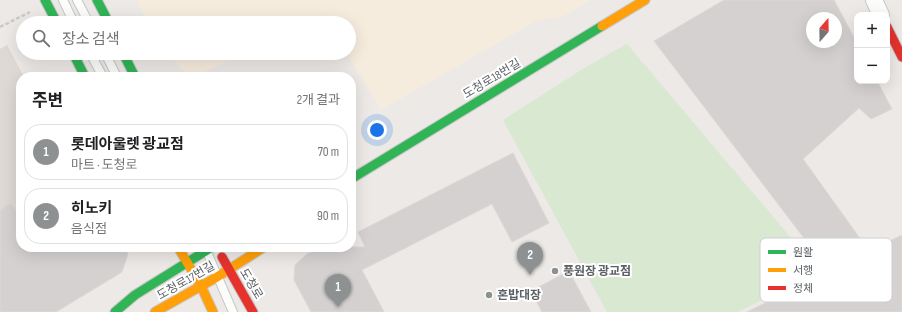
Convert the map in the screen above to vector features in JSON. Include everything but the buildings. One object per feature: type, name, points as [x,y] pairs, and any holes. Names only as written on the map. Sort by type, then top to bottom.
[{"type":"street","points":[[45,0],[53,16]]},
{"type":"street","points":[[98,0],[105,16]]},
{"type":"street","name":"도청로18번길","points":[[356,176],[645,0]]},
{"type":"street","points":[[874,0],[880,12]]},
{"type":"street","points":[[890,33],[902,57]]},
{"type":"street","points":[[76,60],[82,72]]},
{"type":"street","points":[[126,60],[132,72]]},
{"type":"street","points":[[181,252],[214,312]]},
{"type":"street","name":"도청로17번길","points":[[115,312],[134,295],[201,252]]},
{"type":"street","name":"도청로","points":[[220,252],[253,312]]},
{"type":"street","name":"도청로17번길","points":[[155,312],[229,270],[256,252]]},
{"type":"lane","points":[[62,0],[70,16]]},
{"type":"lane","points":[[77,0],[85,16]]},
{"type":"lane","points":[[94,60],[100,72]]},
{"type":"lane","points":[[108,60],[114,72]]},
{"type":"lane","points":[[184,252],[187,262]]},
{"type":"lane","points":[[208,252],[217,277],[233,312]]},
{"type":"path","points":[[23,16],[31,12]]},
{"type":"path","points":[[0,27],[16,19]]},
{"type":"shaded area","points":[[137,0],[591,0],[562,17],[536,21],[381,110],[350,60],[356,60],[356,16],[145,16]]},
{"type":"shaded area","points":[[7,45],[21,72],[16,72],[16,252],[18,252],[0,286],[0,49]]},
{"type":"shaded area","points":[[173,60],[229,60],[204,72],[185,72]]},
{"type":"green space","points":[[627,44],[791,238],[760,238],[760,301],[738,312],[607,312],[503,120],[586,67]]},
{"type":"traffic: fast","points":[[45,0],[53,16]]},
{"type":"traffic: fast","points":[[97,0],[105,16]]},
{"type":"traffic: fast","points":[[356,176],[602,26]]},
{"type":"traffic: fast","points":[[76,60],[82,72]]},
{"type":"traffic: fast","points":[[126,60],[132,72]]},
{"type":"traffic: fast","points":[[115,312],[135,295],[204,252]]},
{"type":"traffic: slow","points":[[602,26],[645,0]]},
{"type":"traffic: slow","points":[[181,252],[201,286],[213,312]]},
{"type":"traffic: slow","points":[[155,312],[217,277],[256,252]]},
{"type":"traffic: jam","points":[[890,33],[902,57]]},
{"type":"traffic: jam","points":[[222,257],[253,312]]},
{"type":"place","name":"풍원장 광교점","points":[[555,271]]},
{"type":"place","name":"히노키","points":[[530,275]]},
{"type":"place","name":"혼밥대장","points":[[489,295]]},
{"type":"place","name":"롯데아울렛 광교점","points":[[338,307]]}]
